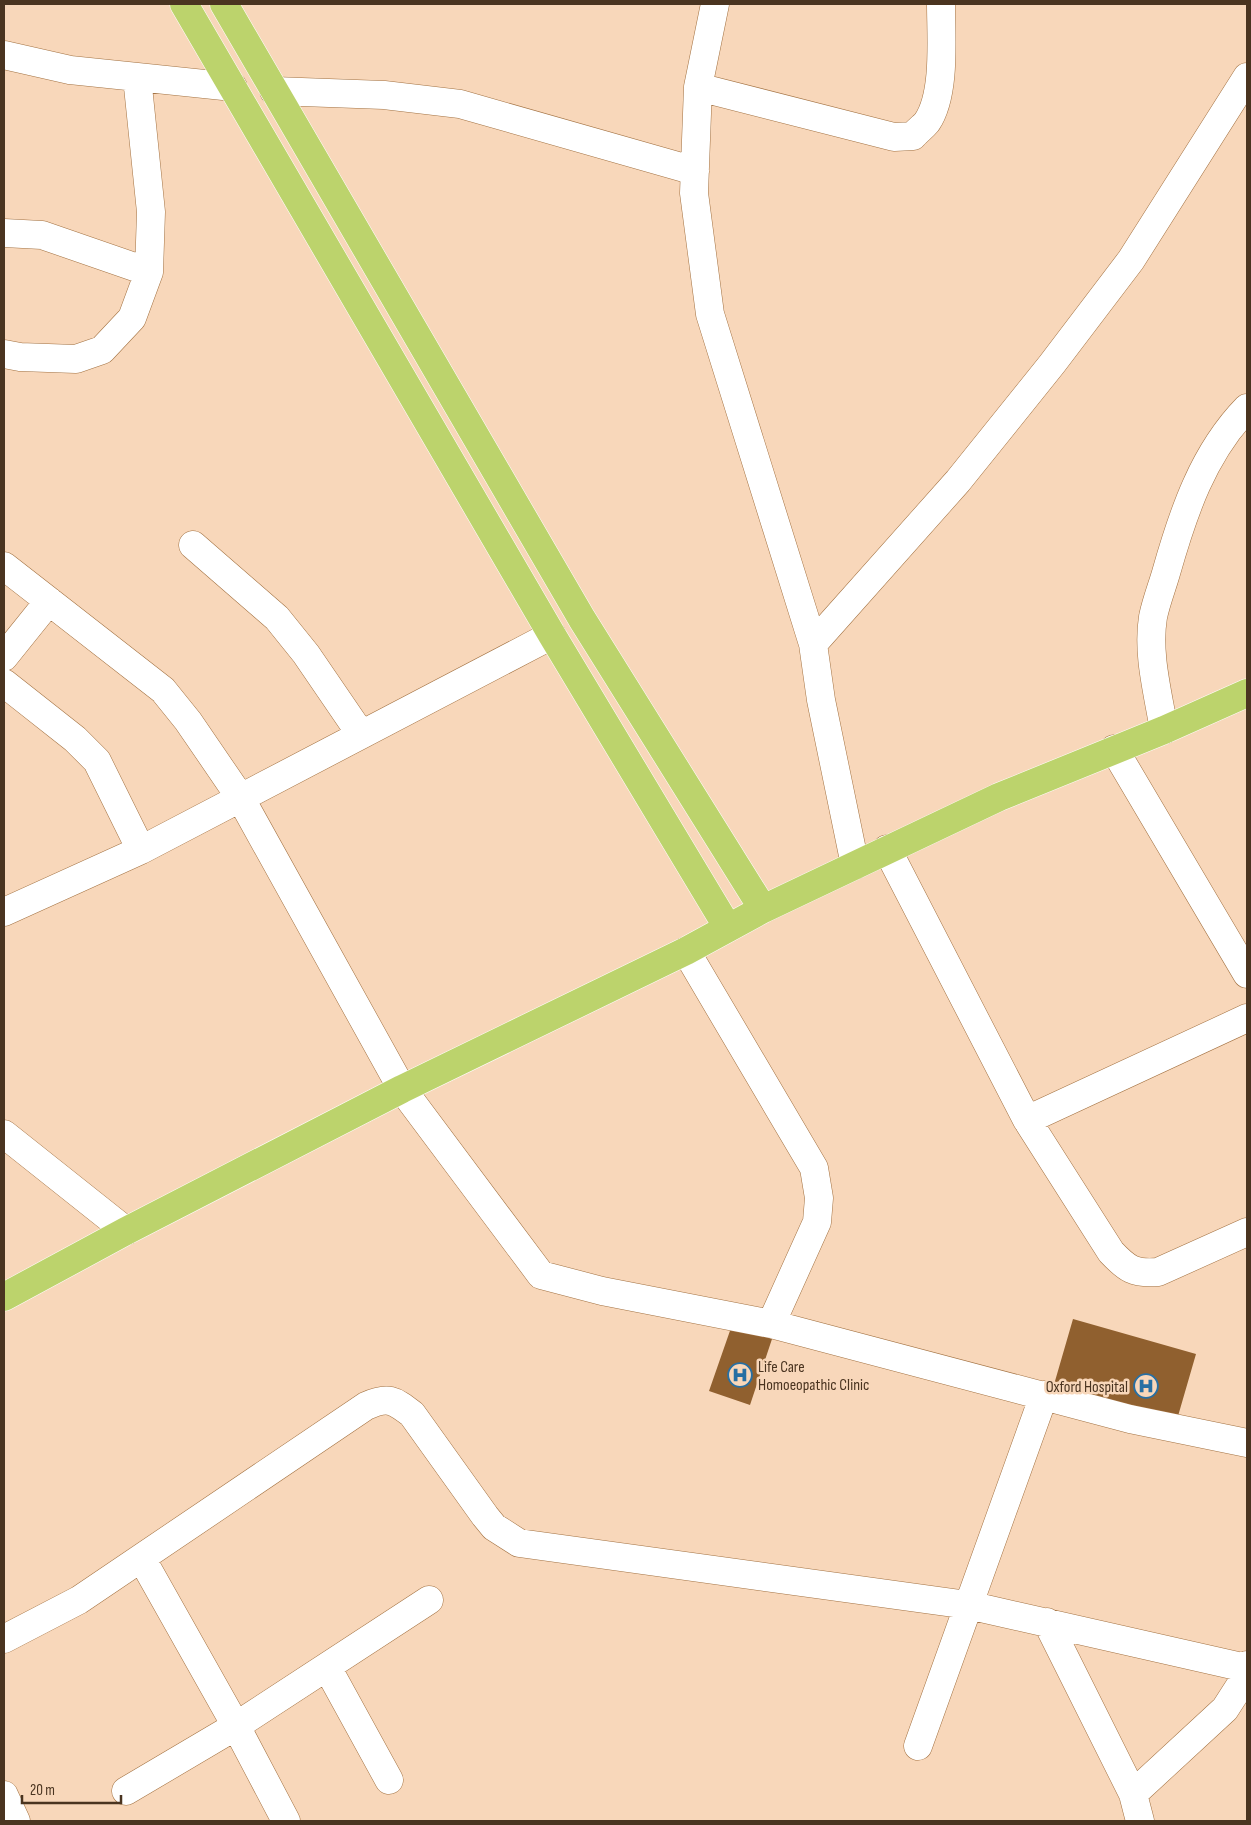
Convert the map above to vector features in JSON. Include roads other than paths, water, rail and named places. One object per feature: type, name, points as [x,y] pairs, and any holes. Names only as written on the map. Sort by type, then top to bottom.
[{"type":"main road","points":[[184,4],[552,635],[728,928]]},
{"type":"main road","points":[[224,4],[582,620],[763,909]]},
{"type":"main road","points":[[4,1297],[126,1230],[402,1089],[686,951],[763,909],[999,797],[1164,730],[1247,693]]},
{"type":"street","points":[[715,4],[698,88],[694,193],[710,314],[813,644],[821,700],[855,865]]},
{"type":"street","points":[[698,88],[894,137],[913,136],[927,122],[935,100],[940,68],[941,4]]},
{"type":"street","points":[[4,55],[70,70],[233,87]]},
{"type":"street","points":[[4,354],[20,357],[76,358],[102,350],[132,318],[149,272],[151,212],[137,77]]},
{"type":"street","points":[[813,644],[958,481],[1058,357],[1131,260],[1247,78]]},
{"type":"street","points":[[274,91],[374,95],[460,104],[695,171]]},
{"type":"street","points":[[4,233],[42,236],[149,272]]},
{"type":"street","points":[[1164,730],[1152,660],[1153,617],[1177,534],[1196,482],[1230,426],[1247,408]]},
{"type":"street","points":[[192,545],[277,618],[306,654],[360,733]]},
{"type":"street","points":[[4,566],[163,690],[188,721],[240,797],[402,1089],[541,1275],[602,1291],[771,1324],[1130,1419],[1247,1443]]},
{"type":"street","points":[[4,656],[49,601]]},
{"type":"street","points":[[4,912],[142,850],[360,733],[552,635]]},
{"type":"street","points":[[4,683],[75,739],[97,761],[142,850]]},
{"type":"street","points":[[1114,749],[1247,974]]},
{"type":"street","points":[[887,849],[1027,1120],[1111,1252],[1124,1266],[1142,1273],[1158,1272],[1247,1232]]},
{"type":"street","points":[[686,951],[814,1168],[819,1198],[817,1222],[771,1324]]},
{"type":"street","points":[[1027,1120],[1247,1018]]},
{"type":"street","points":[[4,1134],[126,1230]]},
{"type":"street","points":[[918,1746],[1044,1395]]},
{"type":"street","points":[[4,1640],[79,1600],[366,1406],[381,1400],[397,1402],[412,1414],[494,1527],[519,1543],[968,1605],[1247,1667],[1243,1681],[1225,1709],[1133,1794]]},
{"type":"street","points":[[142,1559],[236,1726],[286,1821]]},
{"type":"street","points":[[126,1791],[236,1726],[429,1600]]},
{"type":"street","points":[[1047,1622],[1133,1794],[1140,1821]]},
{"type":"street","points":[[327,1667],[389,1780]]},
{"type":"street","points":[[4,1794],[16,1821]]},
{"type":"place","name":"Life Care Homoeopathic Clinic","points":[[740,1375]]},
{"type":"place","name":"Oxford Hospital","points":[[1146,1386]]}]
